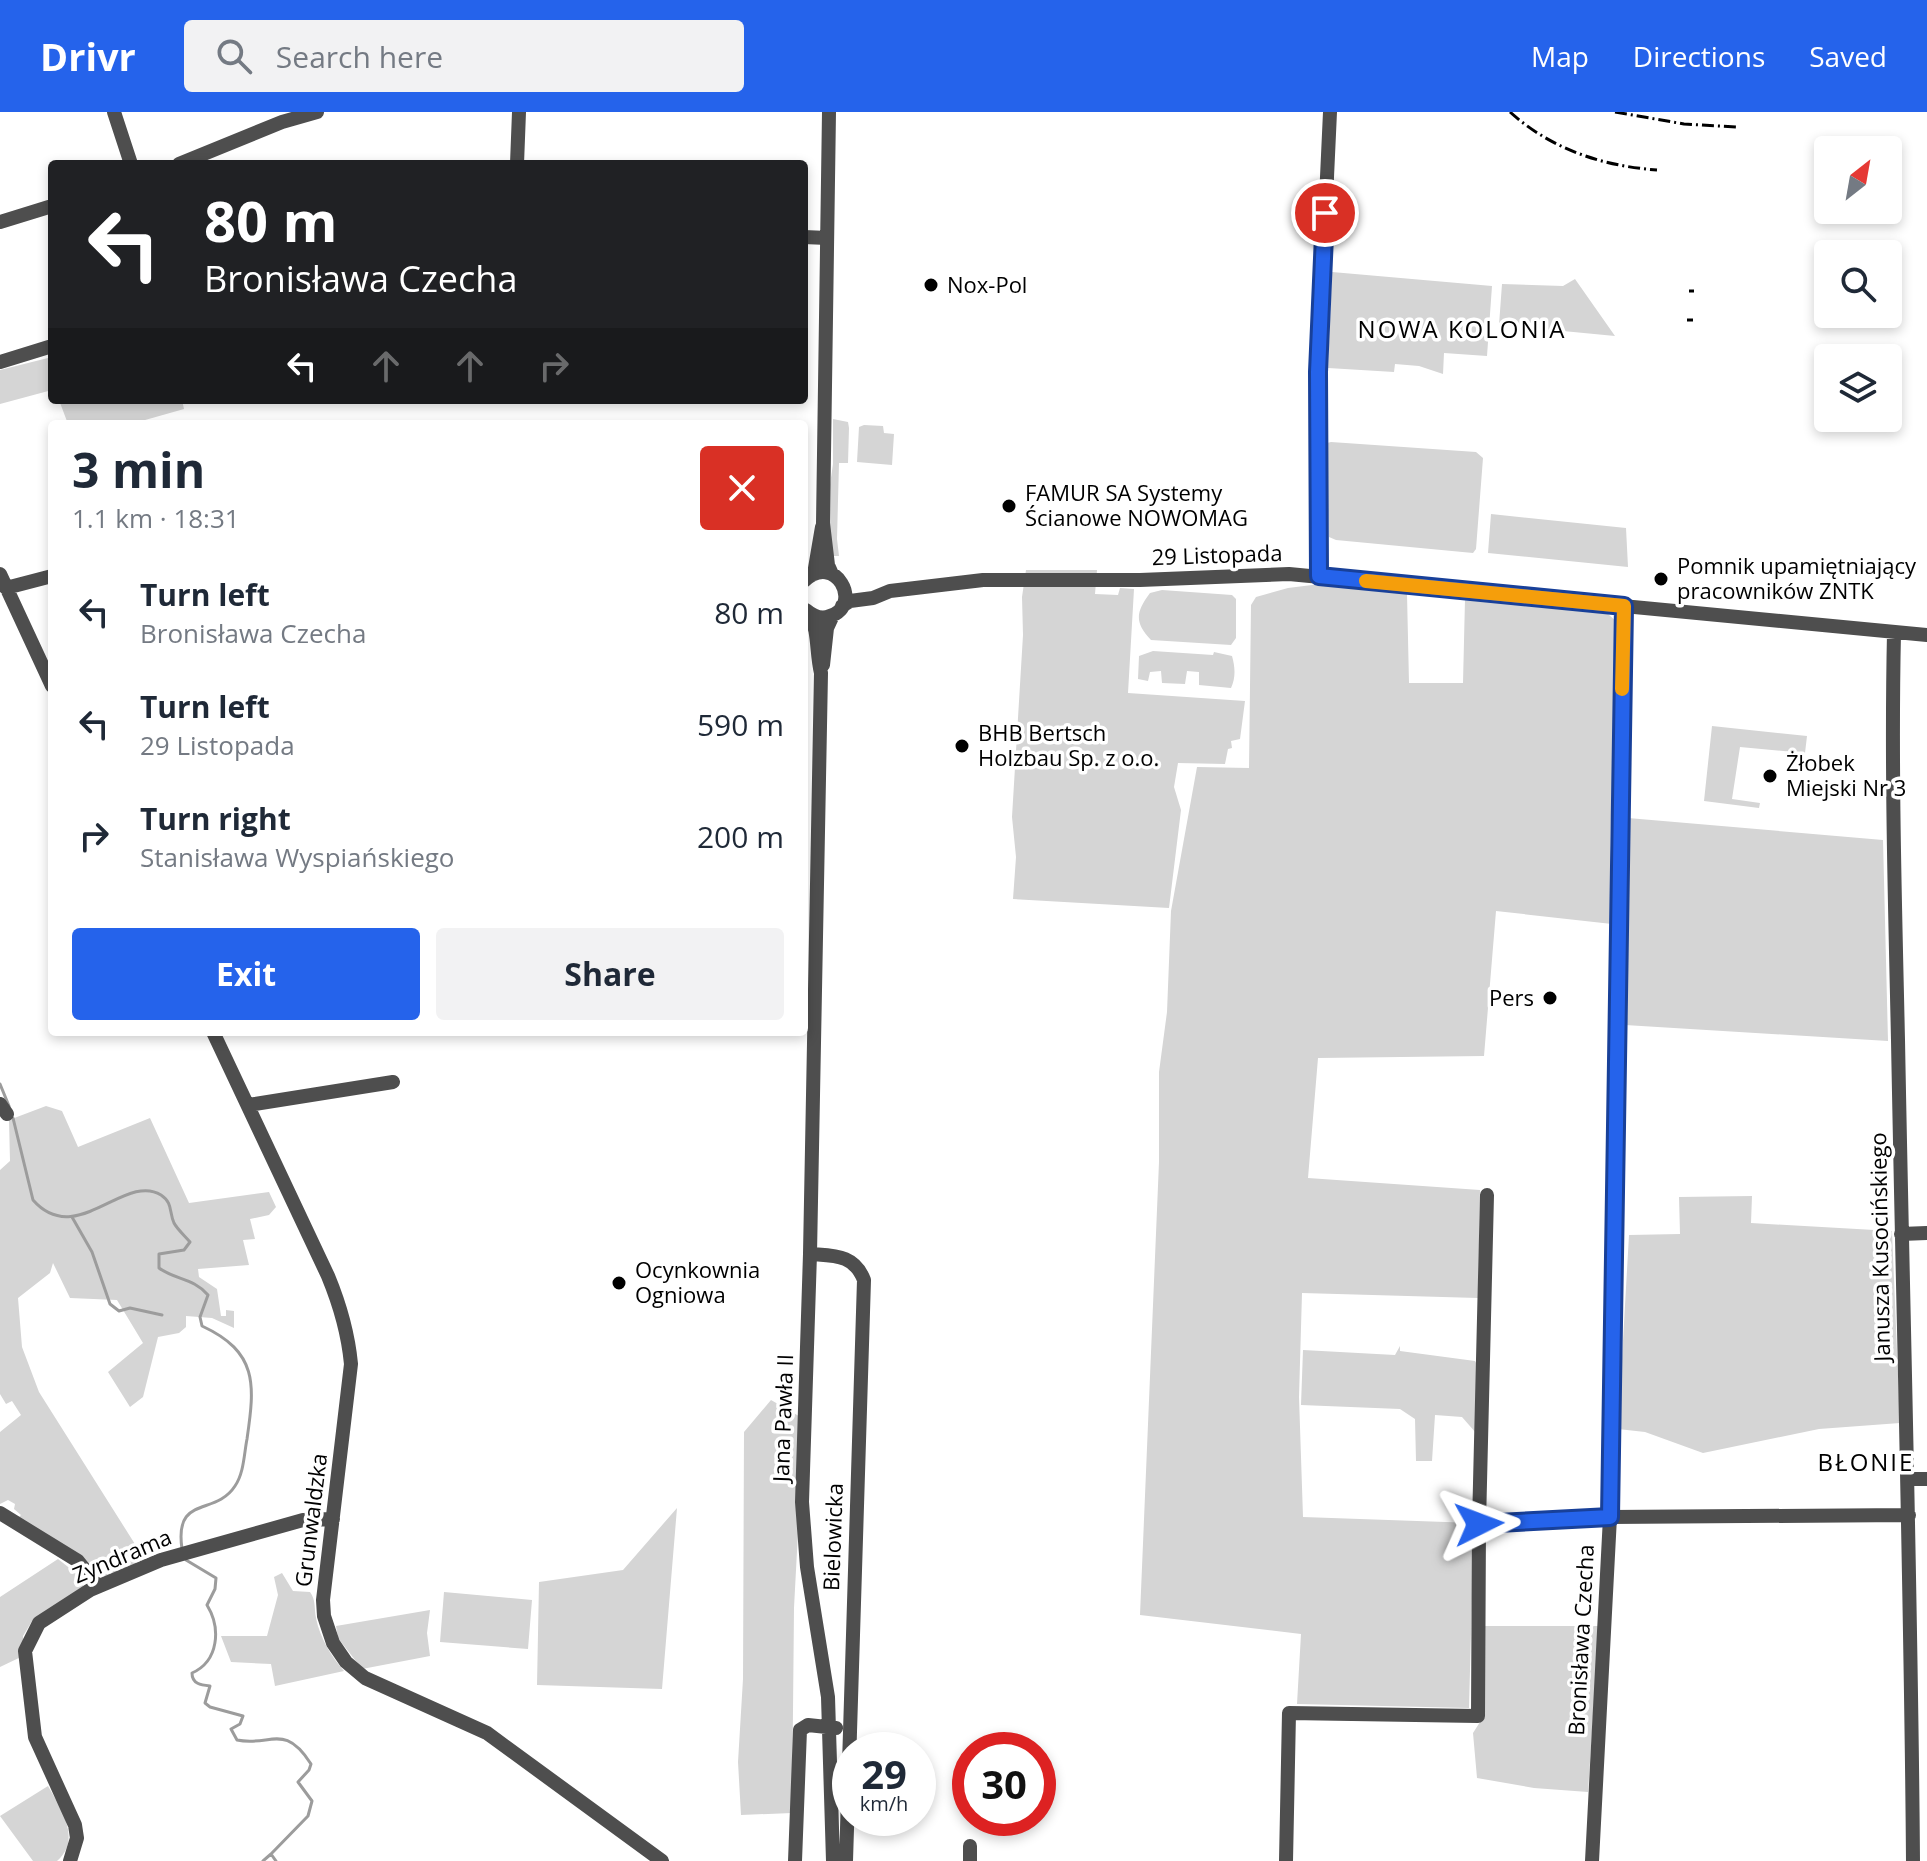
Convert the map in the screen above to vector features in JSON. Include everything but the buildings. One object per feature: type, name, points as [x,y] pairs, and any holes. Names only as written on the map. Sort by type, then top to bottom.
[{"type":"street","points":[[114,112],[130,160]]},
{"type":"street","points":[[188,160],[280,117],[317,112]]},
{"type":"street","points":[[517,160],[519,112]]},
{"type":"street","points":[[829,112],[823,523],[828,565],[838,579]]},
{"type":"street","points":[[1319,576],[1318,372],[1330,112]]},
{"type":"street","points":[[0,222],[48,207]]},
{"type":"street","points":[[808,237],[827,238]]},
{"type":"street","points":[[0,362],[48,347]]},
{"type":"street","points":[[809,577],[823,523]]},
{"type":"street","points":[[48,576],[3,581],[48,677]]},
{"type":"street","name":"29 Listopada","points":[[809,577],[838,579],[855,589],[890,591],[983,580],[1319,576],[1927,635]]},
{"type":"street","name":"Jana Pawła II","points":[[821,673],[827,628],[845,597],[838,579]]},
{"type":"street","name":"29 Listopada","points":[[808,612],[820,618],[856,599],[873,598],[890,591]]},
{"type":"street","name":"Bronisława Czecha","points":[[1592,1861],[1610,1517],[1624,606]]},
{"type":"street","name":"Jana Pawła II","points":[[808,613],[816,625],[821,673],[809,975],[810,1254],[803,1527],[830,1727],[833,1861]]},
{"type":"street","name":"Janusza Kusocińskiego","points":[[1894,633],[1892,750],[1909,1479],[1913,1861]]},
{"type":"street","name":"Grunwaldzka","points":[[215,1036],[332,1286],[348,1337],[351,1364],[323,1600],[324,1616],[333,1643],[346,1662],[365,1678],[487,1733],[662,1861]]},
{"type":"street","points":[[248,1105],[393,1082]]},
{"type":"street","points":[[1286,1861],[1289,1713],[1478,1716],[1487,1195]]},
{"type":"street","points":[[1901,1234],[1927,1233]]},
{"type":"street","name":"Bielowicka","points":[[810,1254],[848,1259],[857,1266],[864,1280],[846,1861]]},
{"type":"street","points":[[1909,1479],[1927,1479]]},
{"type":"street","points":[[0,1513],[78,1561],[98,1586]]},
{"type":"street","points":[[1479,1524],[1610,1517],[1909,1515]]},
{"type":"street","name":"Zyndrama","points":[[70,1861],[77,1838],[75,1825],[35,1737],[25,1651],[39,1623],[98,1586],[185,1552],[303,1520],[333,1519]]},
{"type":"street","points":[[1911,1604],[1927,1603]]},
{"type":"street","points":[[795,1861],[800,1730],[808,1725],[849,1728]]},
{"type":"shaded area","points":[[1332,272],[1492,286],[1487,356],[1444,353],[1443,374],[1419,366],[1395,364],[1394,372],[1328,368]]},
{"type":"shaded area","points":[[1575,279],[1615,336],[1499,325],[1502,284],[1563,286]]},
{"type":"shaded area","points":[[48,358],[48,391],[0,404],[0,370]]},
{"type":"shaded area","points":[[60,404],[183,404],[184,409],[145,420],[66,420]]},
{"type":"shaded area","points":[[833,419],[848,422],[849,428],[848,463],[839,463],[839,556],[828,556]]},
{"type":"shaded area","points":[[883,426],[884,433],[894,434],[892,465],[857,462],[859,427]]},
{"type":"shaded area","points":[[1327,443],[1476,452],[1483,458],[1476,549],[1473,553],[1329,537],[1326,453]]},
{"type":"shaded area","points":[[1491,514],[1626,528],[1628,567],[1488,553]]},
{"type":"shaded area","points":[[1026,570],[1097,570],[1095,594],[1118,595],[1120,588],[1134,589],[1128,693],[1245,701],[1240,739],[1231,741],[1232,748],[1228,749],[1225,764],[1178,763],[1174,787],[1181,810],[1169,908],[1013,899],[1016,857],[1012,817],[1023,635],[1022,597]]},
{"type":"shaded area","points":[[1328,583],[1407,594],[1409,683],[1463,683],[1465,599],[1608,614],[1617,622],[1610,847],[1612,924],[1496,911],[1484,1056],[1318,1058],[1308,1178],[1480,1190],[1478,1298],[1302,1293],[1299,1397],[1303,1517],[1474,1523],[1469,1708],[1297,1704],[1301,1634],[1140,1615],[1159,1162],[1159,1072],[1167,1012],[1171,911],[1197,767],[1249,768],[1251,605],[1256,597],[1288,588]]},
{"type":"shaded area","points":[[1162,590],[1232,595],[1236,599],[1236,638],[1231,645],[1151,640],[1142,628],[1140,611],[1150,593]]},
{"type":"shaded area","points":[[1153,651],[1213,655],[1214,652],[1232,656],[1234,680],[1231,688],[1199,685],[1199,672],[1187,671],[1185,684],[1162,683],[1161,671],[1150,672],[1148,681],[1138,679],[1139,656]]},
{"type":"shaded area","points":[[1712,726],[1807,736],[1805,753],[1740,747],[1732,799],[1760,803],[1759,808],[1704,801]]},
{"type":"shaded area","points":[[1628,818],[1883,840],[1888,1041],[1625,1025]]},
{"type":"shaded area","points":[[46,1106],[62,1111],[78,1147],[150,1118],[189,1203],[269,1192],[276,1207],[269,1215],[250,1219],[255,1239],[243,1240],[249,1265],[198,1269],[199,1277],[217,1289],[221,1316],[226,1316],[226,1310],[234,1311],[234,1328],[212,1318],[186,1316],[186,1327],[179,1333],[158,1337],[143,1397],[130,1407],[108,1372],[143,1343],[117,1300],[70,1298],[53,1263],[50,1273],[18,1298],[22,1347],[39,1392],[145,1560],[101,1582],[18,1518],[21,1515],[14,1509],[15,1504],[8,1500],[0,1504],[0,1432],[21,1415],[12,1401],[6,1404],[0,1394],[0,1170],[10,1161],[9,1120]]},
{"type":"shaded area","points":[[1752,1196],[1751,1223],[1892,1231],[1900,1423],[1819,1429],[1703,1453],[1645,1432],[1618,1429],[1629,1235],[1680,1234],[1679,1197]]},
{"type":"shaded area","points":[[1400,1346],[1400,1351],[1475,1361],[1481,1372],[1476,1433],[1462,1417],[1435,1415],[1432,1461],[1416,1461],[1415,1419],[1400,1409],[1301,1405],[1303,1350],[1395,1355]]},
{"type":"shaded area","points":[[771,1400],[804,1419],[794,1608],[792,1813],[741,1815],[738,1762],[743,1679],[744,1432]]},
{"type":"shaded area","points":[[677,1508],[662,1689],[537,1685],[539,1582],[623,1570]]},
{"type":"shaded area","points":[[58,1559],[77,1574],[84,1587],[32,1621],[23,1636],[23,1656],[0,1667],[0,1597]]},
{"type":"shaded area","points":[[282,1573],[293,1591],[310,1592],[323,1640],[344,1671],[275,1686],[271,1664],[231,1662],[221,1636],[267,1636],[278,1595],[274,1577]]},
{"type":"shaded area","points":[[444,1592],[532,1600],[528,1649],[440,1642]]},
{"type":"shaded area","points":[[430,1610],[427,1633],[430,1656],[362,1669],[338,1638],[336,1626]]},
{"type":"shaded area","points":[[1485,1626],[1599,1626],[1588,1792],[1534,1788],[1477,1778],[1473,1733],[1480,1722]]},
{"type":"shaded area","points":[[48,1786],[67,1824],[68,1843],[57,1861],[33,1861],[0,1816]]},
{"type":"waterway","points":[[0,1084],[9,1106]]},
{"type":"waterway","points":[[13,1118],[33,1200],[49,1213],[66,1217],[83,1214],[132,1193],[147,1191],[165,1198],[174,1223],[190,1242],[184,1250],[159,1254],[159,1268],[203,1289],[208,1295],[200,1317],[202,1326],[234,1347],[243,1359],[251,1386],[251,1402],[240,1475],[227,1495],[198,1508],[184,1520],[182,1549]]},
{"type":"waterway","points":[[72,1217],[92,1252],[110,1304],[119,1311],[130,1308],[162,1315]]},
{"type":"waterway","points":[[186,1560],[216,1578],[215,1589],[207,1605],[216,1633],[215,1643],[208,1661],[192,1673],[195,1682],[210,1686],[205,1703],[243,1716],[240,1724],[231,1729],[237,1740],[285,1740],[301,1751],[311,1764],[298,1782],[312,1801],[308,1816],[271,1854],[276,1861]]},
{"type":"waterway","points":[[263,1861],[271,1854]]},
{"type":"railway","points":[[1510,112],[1560,146],[1597,160],[1657,170]]},
{"type":"railway","points":[[1615,112],[1684,124],[1736,127]]},
{"type":"railway","points":[[1689,291],[1694,291]]},
{"type":"railway","points":[[1687,320],[1693,320]]},
{"type":"slow traffic","points":[[1366,581],[1624,606],[1622,689]]},
{"type":"place","name":"Nox-Pol","points":[[931,285]]},
{"type":"place","name":"FAMUR SA Systemy Ścianowe NOWOMAG","points":[[1009,506]]},
{"type":"place","name":"Pomnik upamiętniający pracowników ZNTK","points":[[1661,579]]},
{"type":"place","name":"BHB Bertsch Holzbau Sp. z o.o.","points":[[962,746]]},
{"type":"place","name":"Żłobek Miejski Nr 3","points":[[1770,776]]},
{"type":"place","name":"Pers","points":[[1550,998]]},
{"type":"place","name":"Ocynkownia Ogniowa","points":[[619,1283]]},
{"type":"district","name":"NOWA KOLONIA","points":[[1462,330]]},
{"type":"district","name":"BŁONIE","points":[[1866,1463]]},
{"type":"route","points":[[1325,213],[1318,372],[1319,576],[1624,606],[1610,1517],[1479,1524]]}]
